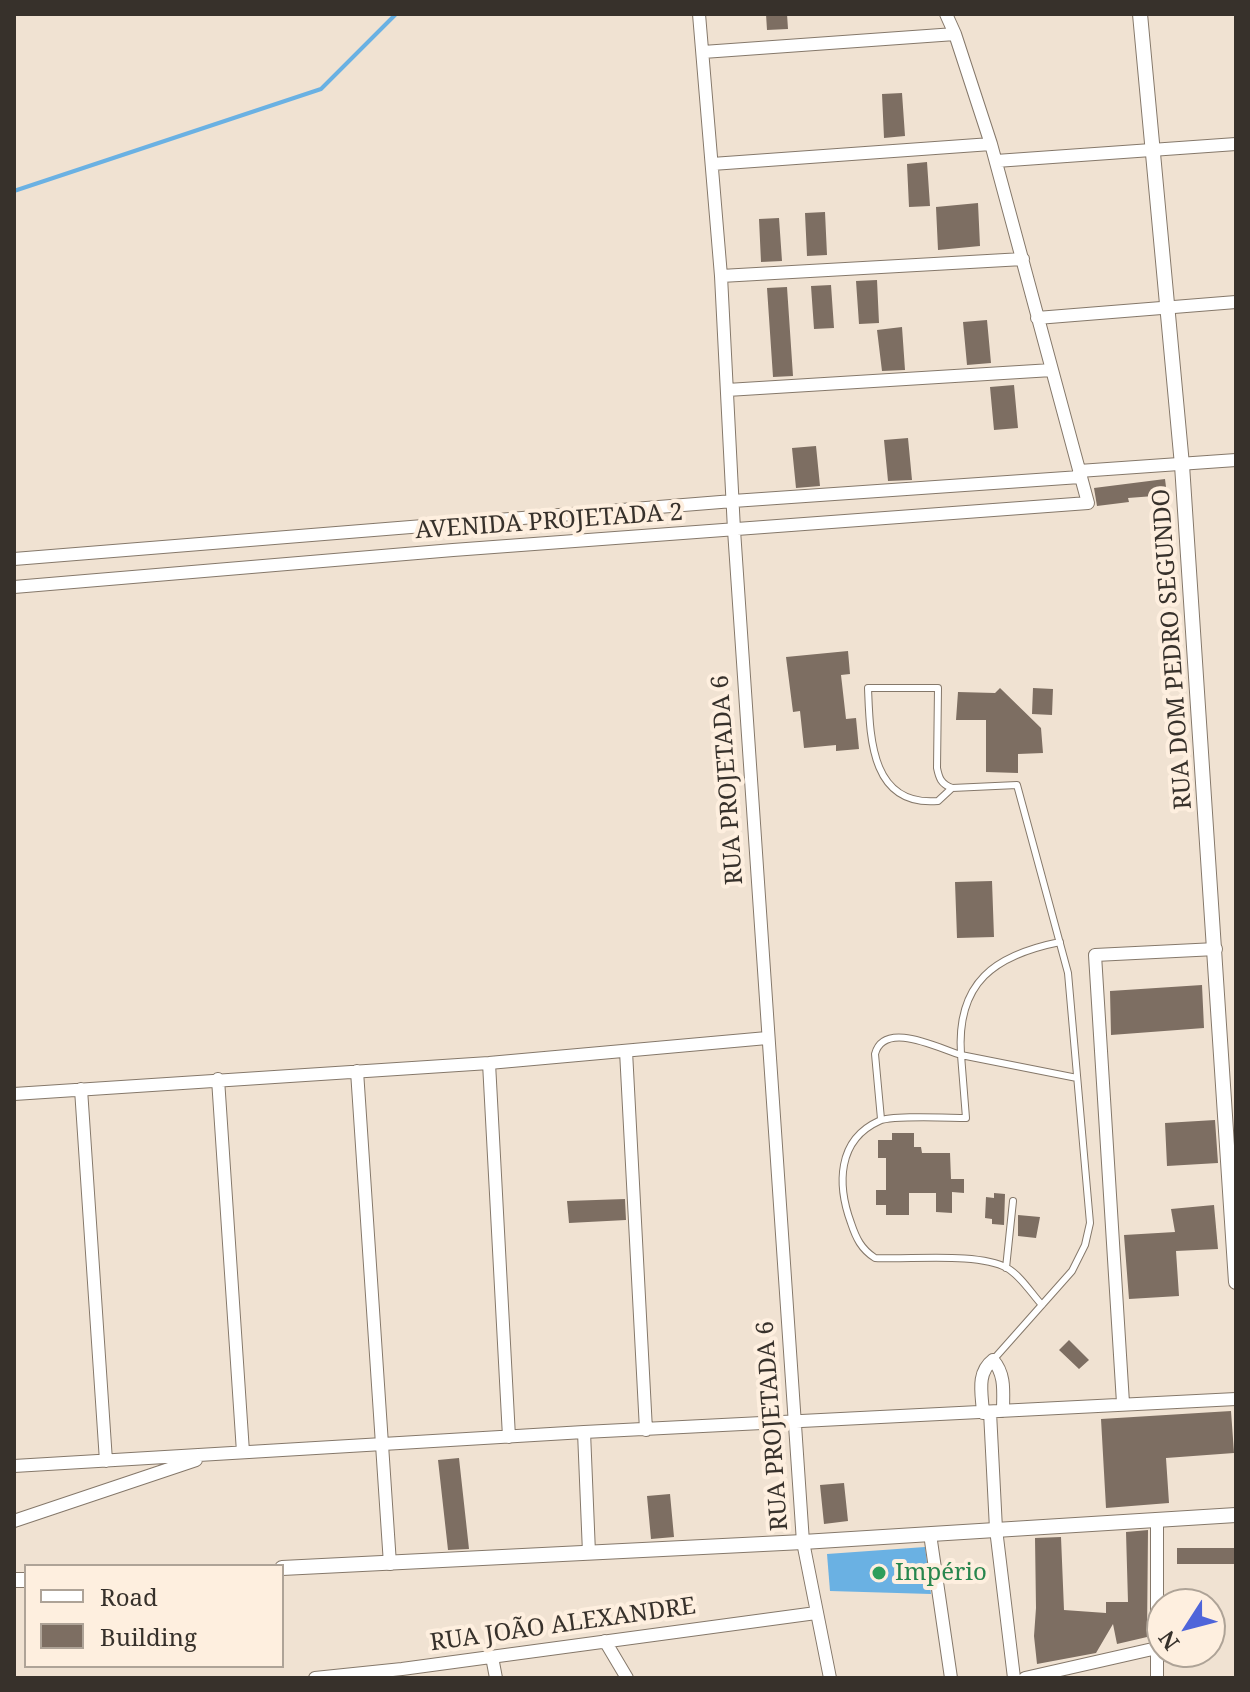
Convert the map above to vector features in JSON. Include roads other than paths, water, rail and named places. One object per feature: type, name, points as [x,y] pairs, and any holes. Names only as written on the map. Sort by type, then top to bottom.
[{"type":"street","name":"RUA PROJETADA 6","points":[[699,14],[721,276],[734,530],[803,1542],[830,1678]]},
{"type":"street","points":[[946,14],[996,161],[1080,474]]},
{"type":"street","name":"RUA DOM PEDRO SEGUNDO","points":[[1140,14],[1182,465],[1236,1282]]},
{"type":"street","points":[[703,52],[955,34]]},
{"type":"street","points":[[712,164],[991,144]]},
{"type":"street","points":[[996,161],[1236,144]]},
{"type":"street","points":[[721,276],[1023,259]]},
{"type":"street","points":[[1037,318],[1236,302]]},
{"type":"street","points":[[727,390],[1052,370]]},
{"type":"street","name":"AVENIDA PROJETADA 2","points":[[14,559],[1236,460]]},
{"type":"street","name":"AVENIDA PROJETADA 2","points":[[14,587],[1088,503],[1080,474]]},
{"type":"street","points":[[1123,1403],[1095,955],[1216,949]]},
{"type":"street","points":[[14,1094],[489,1063],[767,1038]]},
{"type":"street","points":[[626,1051],[646,1430]]},
{"type":"street","points":[[489,1063],[509,1437]]},
{"type":"street","points":[[357,1071],[390,1564]]},
{"type":"street","points":[[218,1079],[243,1452]]},
{"type":"street","points":[[81,1089],[106,1461]]},
{"type":"street","points":[[992,1412],[1003,1382],[999,1367],[993,1360],[982,1374],[992,1412],[996,1529],[1014,1678]]},
{"type":"street","points":[[14,1466],[584,1432],[1236,1399]]},
{"type":"street","points":[[584,1432],[589,1553]]},
{"type":"street","points":[[14,1521],[214,1454]]},
{"type":"street","points":[[284,1568],[803,1542],[1236,1515]]},
{"type":"street","points":[[1157,1519],[1157,1588]]},
{"type":"street","points":[[930,1534],[951,1678]]},
{"type":"street","name":"RUA JOÃO ALEXANDRE","points":[[315,1678],[402,1674],[492,1657],[816,1613]]},
{"type":"street","points":[[605,1641],[627,1678]]},
{"type":"street","points":[[1025,1678],[1146,1650]]},
{"type":"street","points":[[492,1657],[496,1678]]},
{"type":"lane","points":[[952,788],[938,801],[927,801],[900,794],[888,784],[870,743],[868,688],[938,688],[937,768],[940,779],[952,788],[1017,785],[1068,973],[1090,1223],[1079,1260],[993,1360]]},
{"type":"lane","points":[[1042,1305],[1006,1268],[974,1259],[875,1258],[863,1249],[849,1217],[841,1175],[845,1157],[855,1140],[881,1119],[966,1118],[960,1039],[973,986],[987,970],[1030,948],[1060,942]]},
{"type":"lane","points":[[881,1119],[875,1054],[877,1046],[883,1041],[898,1036],[961,1055],[1077,1078]]},
{"type":"lane","points":[[1006,1268],[1013,1201]]},
{"type":"water","name":"Império","points":[[925,1547],[931,1594],[830,1591],[827,1554]]},
{"type":"waterway","points":[[14,191],[321,89],[396,14]]},
{"type":"place","name":"Império","points":[[879,1573]]}]
